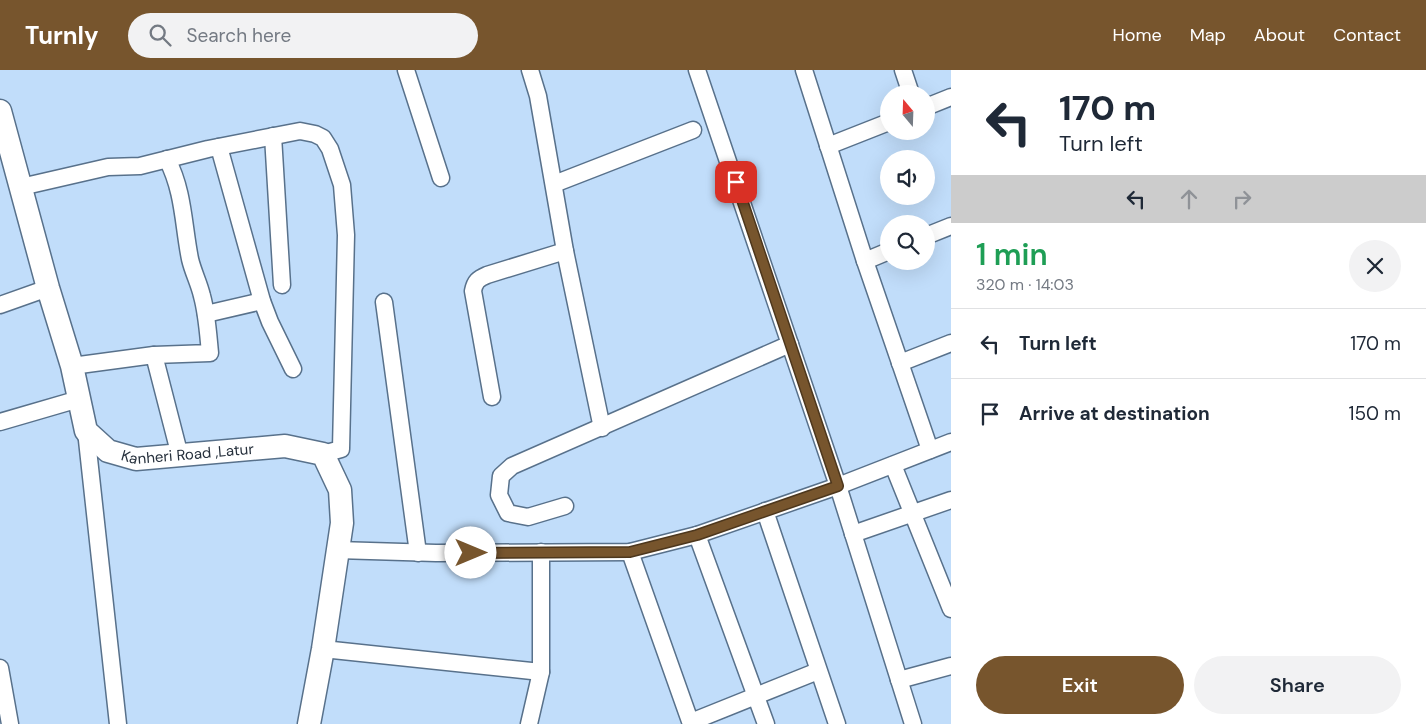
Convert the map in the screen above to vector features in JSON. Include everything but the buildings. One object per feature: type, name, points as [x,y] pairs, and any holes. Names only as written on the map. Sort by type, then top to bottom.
[{"type":"street","points":[[406,70],[441,178]]},
{"type":"street","points":[[530,70],[538,96],[565,251],[602,428]]},
{"type":"street","points":[[697,70],[838,486],[914,724]]},
{"type":"street","points":[[804,70],[865,260],[930,450]]},
{"type":"street","points":[[903,70],[908,85]]},
{"type":"street","points":[[935,103],[951,97]]},
{"type":"street","points":[[0,111],[48,288],[72,366],[86,431],[118,724]]},
{"type":"street","points":[[828,146],[880,126]]},
{"type":"street","points":[[554,184],[693,130]]},
{"type":"street","points":[[21,187],[108,167],[140,166],[219,147],[300,131],[323,138],[330,149],[342,185],[346,235],[341,449],[323,454],[340,490],[342,523],[323,649],[309,724]]},
{"type":"street","points":[[273,136],[282,285]]},
{"type":"street","points":[[219,147],[262,301],[270,322],[293,368]]},
{"type":"street","points":[[72,366],[154,355],[210,353],[206,314],[202,295],[190,260],[182,200],[174,173],[167,159]]},
{"type":"street","points":[[935,232],[951,226]]},
{"type":"street","points":[[492,397],[473,291],[474,283],[479,278],[487,275],[565,251]]},
{"type":"street","points":[[865,260],[880,254]]},
{"type":"street","points":[[0,304],[48,288]]},
{"type":"street","points":[[206,314],[262,301]]},
{"type":"street","points":[[384,302],[418,552]]},
{"type":"street","points":[[900,363],[951,343]]},
{"type":"street","points":[[565,506],[528,517],[508,513],[499,495],[501,476],[512,466],[790,344]]},
{"type":"street","points":[[154,355],[180,456]]},
{"type":"street","points":[[0,422],[78,399]]},
{"type":"street","name":"Kanheri Road ,Latur","points":[[86,431],[108,451],[136,459],[285,446],[323,454]]},
{"type":"street","points":[[337,550],[630,552],[697,535],[838,486],[951,443]]},
{"type":"street","points":[[893,465],[951,609]]},
{"type":"street","points":[[853,534],[951,500]]},
{"type":"street","points":[[764,511],[837,724]]},
{"type":"street","points":[[697,535],[766,724]]},
{"type":"street","points":[[529,724],[542,672],[541,552]]},
{"type":"street","points":[[630,552],[691,723],[818,671]]},
{"type":"street","points":[[323,649],[542,672]]},
{"type":"street","points":[[900,680],[951,666]]},
{"type":"street","points":[[0,668],[2,688],[10,724]]},
{"type":"route","points":[[471,553],[630,552],[697,535],[838,486],[736,182]]}]
